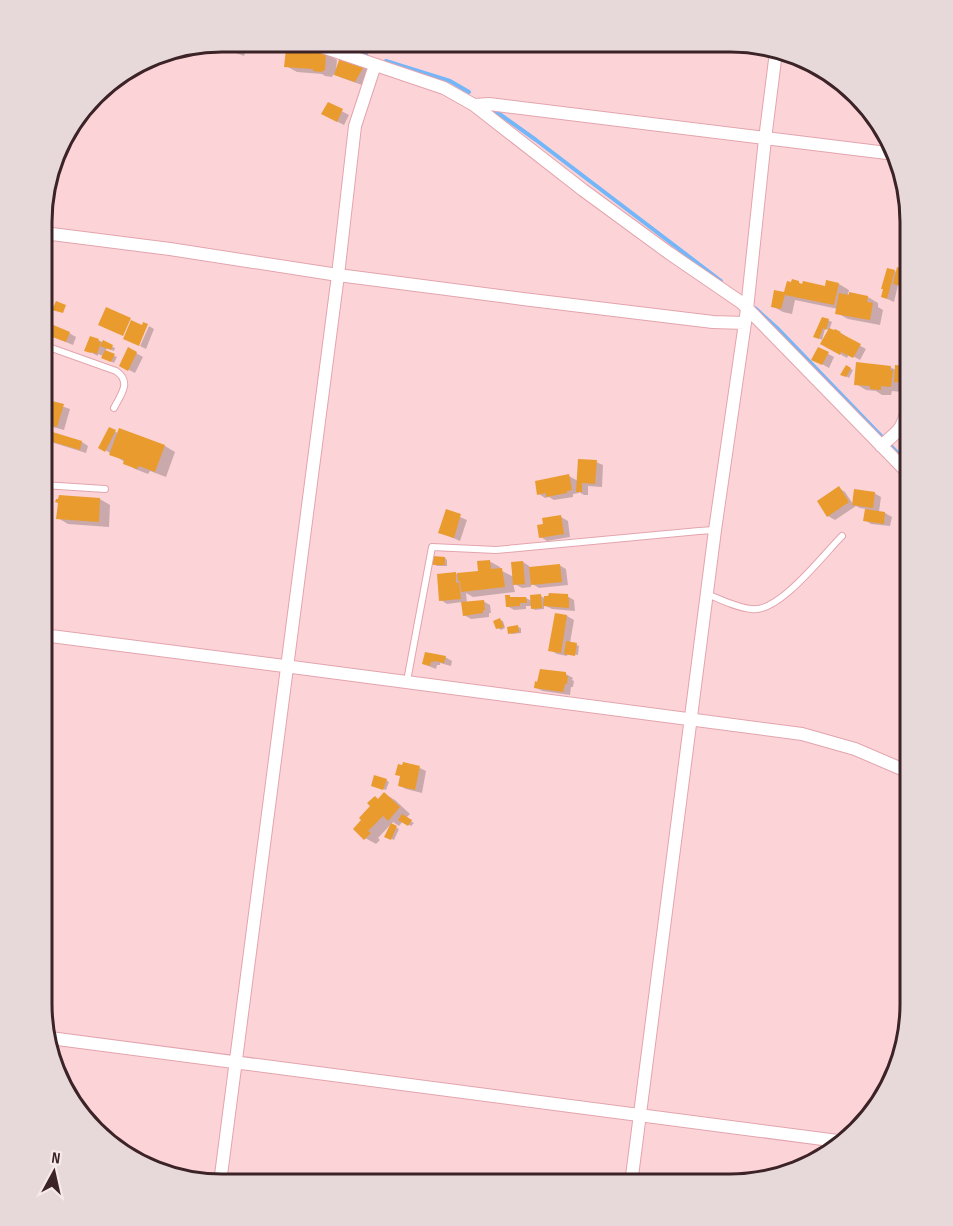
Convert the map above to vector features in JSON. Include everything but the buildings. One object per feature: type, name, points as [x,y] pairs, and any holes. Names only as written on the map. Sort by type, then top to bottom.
[{"type":"street","points":[[339,53],[444,88],[474,105],[583,190],[742,303],[900,465]]},
{"type":"street","points":[[632,1173],[715,530],[747,309],[775,58]]},
{"type":"street","points":[[221,1173],[338,275],[355,126],[375,65]]},
{"type":"street","points":[[474,105],[489,104],[886,153]]},
{"type":"street","points":[[52,234],[170,249],[338,275],[713,322],[745,323]]},
{"type":"street","points":[[881,446],[900,426]]},
{"type":"street","points":[[52,636],[802,734],[855,749],[900,768]]},
{"type":"street","points":[[56,1039],[831,1140]]},
{"type":"lane","points":[[52,348],[116,371],[121,375],[125,385],[114,408]]},
{"type":"lane","points":[[52,486],[105,489]]},
{"type":"lane","points":[[407,681],[432,547],[496,550],[715,530]]},
{"type":"lane","points":[[707,594],[754,610],[768,607],[789,592],[842,536]]},
{"type":"waterway","points":[[386,61],[450,81],[469,92]]},
{"type":"waterway","points":[[494,110],[721,281]]},
{"type":"waterway","points":[[755,308],[900,456]]}]
